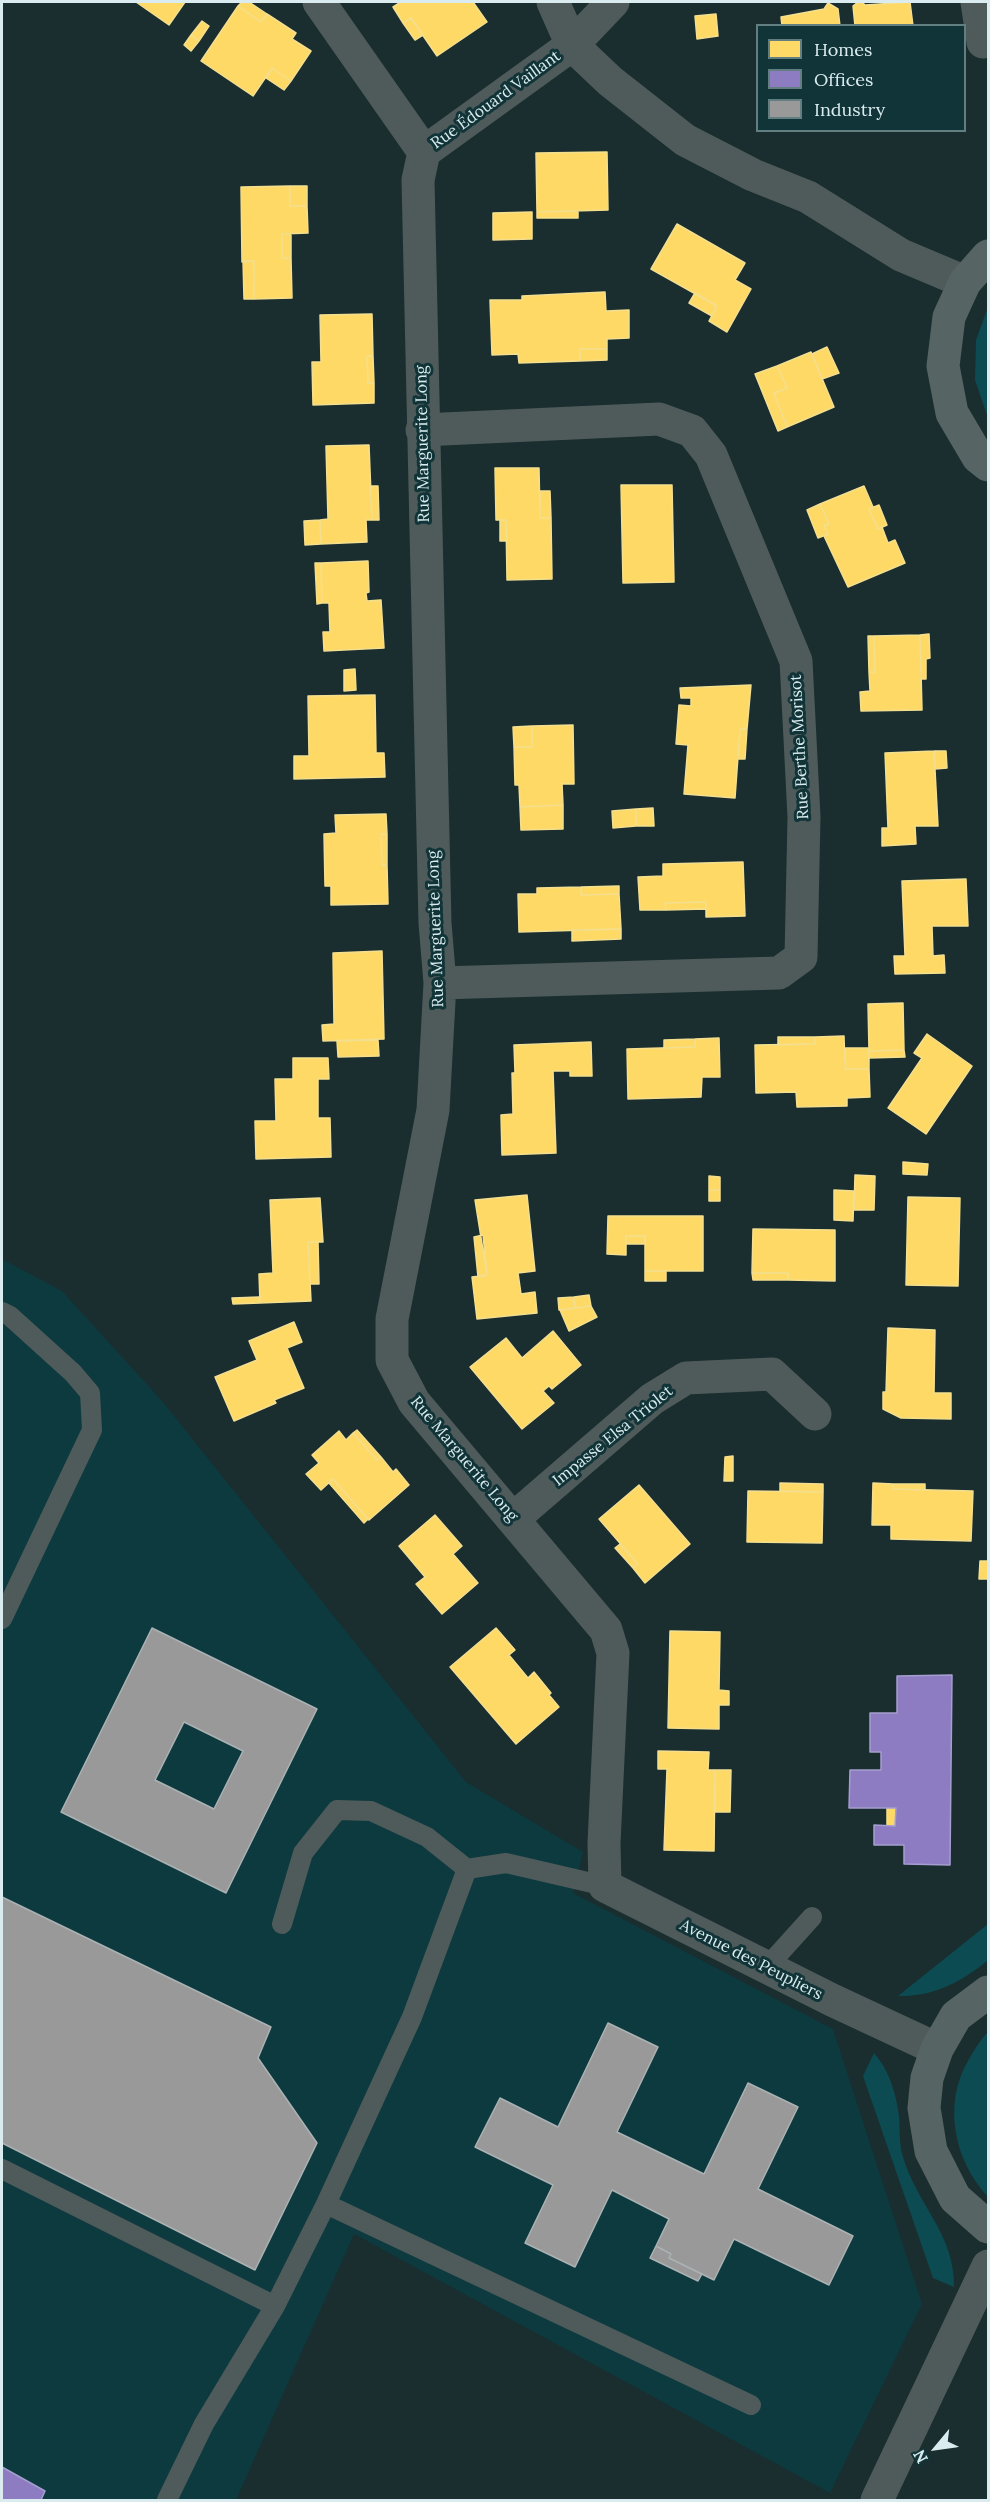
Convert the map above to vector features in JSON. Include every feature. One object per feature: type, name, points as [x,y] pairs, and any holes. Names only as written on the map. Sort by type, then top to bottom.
[{"type":"street","name":"Rue Édouard Vaillant","points":[[319,2],[424,152],[572,45],[613,2]]},
{"type":"street","points":[[553,2],[572,45],[610,81],[685,140],[753,175],[808,197],[901,255],[964,282]]},
{"type":"street","points":[[977,2],[983,42]]},
{"type":"street","name":"Rue Marguerite Long","points":[[424,152],[418,180],[422,430],[435,923],[440,983],[433,1110],[392,1319],[392,1360],[414,1402],[606,1630],[613,1653],[604,1843],[605,1886]]},
{"type":"street","points":[[988,256],[964,282],[949,317],[943,366],[952,413],[978,457],[988,465]]},
{"type":"street","name":"Rue Berthe Morisot","points":[[422,430],[659,419],[692,430],[711,455],[796,661],[804,817],[801,957],[779,973],[440,983]]},
{"type":"street","name":"Impasse Elsa Triolet","points":[[513,1519],[652,1399],[686,1378],[772,1374],[815,1413]]},
{"type":"street","name":"Avenue des Peupliers","points":[[605,1886],[766,1968],[937,2049]]},
{"type":"street","points":[[988,1992],[956,2016],[937,2049],[927,2078],[924,2108],[931,2151],[955,2198],[988,2227]]},
{"type":"street","points":[[877,2500],[988,2266]]},
{"type":"lane","points":[[2,1312],[10,1316],[73,1373],[90,1393],[92,1430],[2,1619]]},
{"type":"lane","points":[[282,1924],[303,1853],[337,1810],[371,1811],[427,1837],[467,1869],[506,1863],[605,1886]]},
{"type":"lane","points":[[167,2500],[204,2424],[275,2307],[326,2204],[412,2017],[467,1869]]},
{"type":"lane","points":[[766,1968],[812,1917]]},
{"type":"lane","points":[[2,2169],[275,2307]]},
{"type":"lane","points":[[326,2204],[750,2406]]},
{"type":"shaded area","points":[[988,307],[988,418],[975,380],[976,340]]},
{"type":"shaded area","points":[[2,1259],[62,1291],[163,1402],[466,1782],[583,1852],[573,1893],[833,2029],[922,2304],[830,2493],[354,2234],[236,2500],[2,2500]]},
{"type":"shaded area","points":[[988,1924],[988,1960],[968,1975],[946,1987],[923,1994],[898,1996]]},
{"type":"shaded area","points":[[988,2032],[988,2197],[976,2182],[960,2149],[954,2113],[961,2076],[969,2059]]},
{"type":"shaded area","points":[[874,2053],[884,2067],[894,2090],[903,2157],[917,2190],[942,2235],[953,2268],[954,2287],[933,2278],[863,2076]]},
{"type":"building: Homes","points":[[136,2],[185,2],[169,25]]},
{"type":"building: Homes","points":[[242,2],[249,2],[267,14],[261,22],[238,6]]},
{"type":"building: Homes","points":[[401,2],[473,2],[487,22],[437,56],[411,18],[403,23],[393,7]]},
{"type":"building: Homes","points":[[858,2],[865,5],[910,2],[913,24],[855,24],[853,6]]},
{"type":"building: Homes","points":[[828,3],[838,9],[840,24],[782,24],[781,17],[824,9]]},
{"type":"building: Homes","points":[[238,6],[261,22],[267,14],[296,33],[292,39],[311,51],[291,81],[272,68],[253,96],[201,61]]},
{"type":"building: Homes","points":[[716,14],[718,36],[697,39],[695,16]]},
{"type":"building: Homes","points":[[411,18],[423,35],[415,40],[403,23]]},
{"type":"building: Homes","points":[[202,21],[209,26],[199,41],[191,35]]},
{"type":"building: Homes","points":[[191,35],[199,41],[191,51],[184,45]]},
{"type":"building: Homes","points":[[272,68],[291,81],[284,90],[266,78]]},
{"type":"building: Homes","points":[[607,152],[608,210],[537,212],[536,153]]},
{"type":"building: Homes","points":[[290,186],[307,186],[307,206],[290,206]]},
{"type":"building: Homes","points":[[290,186],[290,206],[307,206],[308,233],[282,234],[282,258],[291,258],[292,298],[254,299],[254,261],[242,262],[241,187]]},
{"type":"building: Homes","points":[[578,211],[578,218],[537,218],[537,212]]},
{"type":"building: Homes","points":[[532,212],[532,239],[493,240],[493,213]]},
{"type":"building: Homes","points":[[677,224],[745,263],[735,280],[751,289],[727,332],[709,321],[717,306],[651,269]]},
{"type":"building: Homes","points":[[282,234],[291,234],[291,258],[282,258]]},
{"type":"building: Homes","points":[[243,261],[254,261],[254,299],[244,299]]},
{"type":"building: Homes","points":[[605,292],[606,311],[629,310],[629,338],[607,339],[607,349],[580,349],[580,361],[519,363],[518,354],[492,355],[490,300],[522,300],[522,296]]},
{"type":"building: Homes","points":[[695,293],[717,306],[712,316],[689,303]]},
{"type":"building: Homes","points":[[372,314],[373,356],[367,356],[368,383],[374,383],[374,403],[313,405],[312,362],[321,362],[320,315]]},
{"type":"building: Homes","points":[[827,347],[839,373],[822,379],[812,354]]},
{"type":"building: Homes","points":[[580,349],[607,349],[607,360],[580,361]]},
{"type":"building: Homes","points":[[811,352],[834,407],[787,427],[774,393],[787,388],[777,366]]},
{"type":"building: Homes","points":[[367,356],[373,356],[374,383],[368,383]]},
{"type":"building: Homes","points":[[777,366],[787,388],[774,393],[787,427],[778,431],[755,374]]},
{"type":"building: Homes","points":[[369,445],[372,520],[366,520],[367,542],[321,544],[320,520],[328,519],[326,446]]},
{"type":"building: Homes","points":[[495,468],[539,468],[540,518],[551,518],[552,579],[507,580],[506,520],[496,520]]},
{"type":"building: Homes","points":[[621,485],[672,485],[674,582],[623,583]]},
{"type":"building: Homes","points":[[370,486],[378,486],[379,520],[372,520]]},
{"type":"building: Homes","points":[[864,486],[873,507],[869,509],[878,529],[882,527],[888,543],[895,540],[905,563],[848,587],[824,536],[828,534],[824,526],[829,524],[820,504]]},
{"type":"building: Homes","points":[[540,491],[550,491],[551,518],[540,518]]},
{"type":"building: Homes","points":[[820,504],[829,524],[824,526],[828,534],[818,538],[807,510]]},
{"type":"building: Homes","points":[[879,505],[887,525],[878,529],[869,509]]},
{"type":"building: Homes","points":[[320,520],[321,544],[305,545],[304,521]]},
{"type":"building: Homes","points":[[500,520],[506,520],[507,541],[500,541]]},
{"type":"building: Homes","points":[[368,561],[367,601],[381,600],[384,648],[324,651],[323,632],[330,632],[329,603],[322,603],[321,563]]},
{"type":"building: Homes","points":[[315,563],[321,563],[322,603],[317,604]]},
{"type":"building: Homes","points":[[929,634],[930,658],[926,659],[926,679],[921,679],[920,635]]},
{"type":"building: Homes","points":[[920,635],[922,710],[861,711],[860,692],[870,691],[869,672],[875,672],[874,636]]},
{"type":"building: Homes","points":[[868,636],[874,636],[875,672],[869,672]]},
{"type":"building: Homes","points":[[355,669],[356,690],[344,691],[344,670]]},
{"type":"building: Homes","points":[[751,685],[747,729],[740,729],[735,798],[684,794],[688,745],[676,744],[679,705],[691,706],[691,698],[681,698],[680,688]]},
{"type":"building: Homes","points":[[375,695],[376,753],[384,753],[385,777],[294,779],[294,756],[309,756],[308,696]]},
{"type":"building: Homes","points":[[573,725],[574,784],[562,784],[563,805],[520,807],[519,785],[515,785],[514,747],[532,747],[532,726]]},
{"type":"building: Homes","points":[[532,726],[532,747],[514,747],[513,727]]},
{"type":"building: Homes","points":[[740,729],[747,729],[745,759],[738,759]]},
{"type":"building: Homes","points":[[934,751],[938,826],[915,826],[916,844],[882,846],[882,828],[888,828],[885,753]]},
{"type":"building: Homes","points":[[934,751],[946,751],[947,768],[935,769]]},
{"type":"building: Homes","points":[[563,805],[563,829],[521,830],[520,807]]},
{"type":"building: Homes","points":[[653,808],[654,826],[636,826],[636,809]]},
{"type":"building: Homes","points":[[636,809],[636,826],[613,828],[612,811]]},
{"type":"building: Homes","points":[[386,814],[387,834],[381,834],[382,865],[387,865],[388,904],[331,905],[331,886],[325,886],[324,834],[336,833],[335,815]]},
{"type":"building: Homes","points":[[381,834],[387,834],[387,865],[382,865]]},
{"type":"building: Homes","points":[[743,862],[745,916],[706,917],[706,902],[665,903],[666,910],[640,910],[638,877],[663,876],[663,864]]},
{"type":"building: Homes","points":[[966,879],[968,926],[932,926],[933,956],[944,955],[945,973],[895,974],[894,956],[905,956],[902,881]]},
{"type":"building: Homes","points":[[619,886],[619,894],[581,895],[581,887]]},
{"type":"building: Homes","points":[[581,887],[581,895],[619,894],[621,929],[519,932],[518,894],[537,894],[537,888]]},
{"type":"building: Homes","points":[[706,902],[706,909],[666,910],[665,903]]},
{"type":"building: Homes","points":[[621,929],[621,939],[572,941],[572,930]]},
{"type":"building: Homes","points":[[382,951],[384,1039],[323,1041],[322,1025],[334,1024],[333,953]]},
{"type":"building: Homes","points":[[903,1003],[904,1050],[869,1051],[868,1004]]},
{"type":"building: Homes","points":[[927,1034],[972,1066],[926,1134],[888,1108],[922,1058],[914,1053]]},
{"type":"building: Homes","points":[[844,1036],[845,1069],[869,1069],[870,1097],[847,1098],[847,1106],[797,1107],[796,1092],[756,1093],[755,1045],[815,1044],[815,1037]]},
{"type":"building: Homes","points":[[778,1037],[815,1037],[815,1044],[778,1045]]},
{"type":"building: Homes","points":[[719,1038],[720,1077],[702,1077],[701,1097],[628,1099],[627,1049],[695,1047],[695,1039]]},
{"type":"building: Homes","points":[[695,1039],[695,1047],[664,1048],[664,1040]]},
{"type":"building: Homes","points":[[378,1040],[379,1056],[338,1057],[337,1041]]},
{"type":"building: Homes","points":[[591,1042],[592,1076],[570,1076],[570,1071],[553,1071],[556,1153],[502,1155],[501,1115],[513,1114],[514,1045]]},
{"type":"building: Homes","points":[[845,1048],[869,1048],[869,1069],[845,1069]]},
{"type":"building: Homes","points":[[904,1050],[905,1057],[869,1058],[869,1051]]},
{"type":"building: Homes","points":[[293,1058],[328,1058],[329,1079],[318,1079],[318,1118],[330,1118],[331,1157],[256,1159],[255,1121],[276,1121],[275,1079],[293,1079]]},
{"type":"building: Homes","points":[[903,1162],[928,1164],[927,1175],[903,1174]]},
{"type":"building: Homes","points":[[855,1175],[875,1176],[874,1210],[854,1210]]},
{"type":"building: Homes","points":[[709,1176],[720,1177],[720,1190],[709,1190]]},
{"type":"building: Homes","points":[[709,1190],[720,1190],[720,1201],[709,1201]]},
{"type":"building: Homes","points":[[834,1190],[854,1191],[853,1221],[834,1220]]},
{"type":"building: Homes","points":[[527,1195],[535,1271],[518,1273],[521,1294],[535,1292],[537,1313],[477,1319],[472,1277],[487,1275],[475,1200]]},
{"type":"building: Homes","points":[[908,1197],[960,1198],[958,1286],[906,1285]]},
{"type":"building: Homes","points":[[320,1198],[323,1242],[308,1242],[311,1301],[260,1303],[259,1274],[273,1273],[270,1200]]},
{"type":"building: Homes","points":[[608,1216],[703,1216],[703,1271],[645,1271],[645,1236],[626,1236],[626,1255],[607,1254]]},
{"type":"building: Homes","points":[[753,1229],[835,1230],[835,1281],[788,1280],[788,1273],[752,1273]]},
{"type":"building: Homes","points":[[483,1235],[487,1275],[478,1277],[474,1237]]},
{"type":"building: Homes","points":[[626,1236],[645,1236],[645,1244],[626,1244]]},
{"type":"building: Homes","points":[[308,1242],[318,1242],[319,1284],[310,1284]]},
{"type":"building: Homes","points":[[645,1271],[666,1271],[666,1281],[645,1281]]},
{"type":"building: Homes","points":[[752,1273],[788,1273],[788,1280],[753,1280]]},
{"type":"building: Homes","points":[[589,1295],[591,1306],[575,1308],[574,1297]]},
{"type":"building: Homes","points":[[259,1297],[260,1303],[233,1304],[232,1298]]},
{"type":"building: Homes","points":[[574,1297],[575,1308],[559,1310],[558,1298]]},
{"type":"building: Homes","points":[[591,1306],[597,1317],[569,1331],[560,1310]]},
{"type":"building: Homes","points":[[294,1322],[302,1342],[287,1348],[304,1388],[274,1400],[276,1403],[234,1421],[215,1377],[257,1360],[249,1341]]},
{"type":"building: Homes","points":[[888,1328],[935,1330],[934,1393],[951,1393],[951,1419],[901,1418],[883,1409],[883,1392],[886,1392]]},
{"type":"building: Homes","points":[[553,1331],[581,1365],[552,1389],[549,1386],[543,1391],[554,1403],[522,1429],[470,1367],[506,1338],[522,1358]]},
{"type":"building: Homes","points":[[357,1430],[381,1457],[377,1460],[353,1433]]},
{"type":"building: Homes","points":[[339,1431],[346,1440],[353,1433],[377,1460],[381,1457],[393,1472],[396,1469],[409,1485],[369,1520],[333,1479],[321,1490],[306,1474],[319,1463],[312,1455]]},
{"type":"building: Homes","points":[[733,1456],[733,1481],[724,1481],[725,1457]]},
{"type":"building: Homes","points":[[333,1479],[368,1519],[364,1523],[329,1483]]},
{"type":"building: Homes","points":[[780,1483],[823,1484],[823,1492],[780,1491]]},
{"type":"building: Homes","points":[[873,1483],[893,1484],[893,1489],[973,1491],[971,1541],[891,1539],[891,1525],[872,1525]]},
{"type":"building: Homes","points":[[893,1484],[925,1484],[925,1490],[893,1489]]},
{"type":"building: Homes","points":[[639,1485],[690,1544],[645,1583],[633,1568],[638,1564],[599,1519]]},
{"type":"building: Homes","points":[[748,1491],[823,1492],[822,1543],[747,1542]]},
{"type":"building: Homes","points":[[435,1515],[462,1546],[453,1554],[478,1583],[442,1614],[416,1584],[425,1577],[399,1546]]},
{"type":"building: Homes","points":[[620,1544],[638,1564],[633,1568],[615,1548]]},
{"type":"building: Homes","points":[[980,1561],[988,1561],[988,1579],[979,1579]]},
{"type":"building: Homes","points":[[496,1628],[515,1650],[509,1655],[528,1678],[534,1672],[559,1707],[516,1744],[450,1667]]},
{"type":"building: Homes","points":[[670,1631],[720,1632],[719,1690],[729,1691],[729,1705],[719,1705],[719,1729],[668,1728]]},
{"type":"building: Homes","points":[[658,1751],[709,1752],[708,1770],[715,1770],[714,1851],[664,1850],[667,1769],[658,1769]]},
{"type":"building: Homes","points":[[715,1770],[731,1770],[730,1812],[715,1812]]},
{"type":"building: Homes","points":[[887,1808],[896,1808],[895,1826],[887,1826]]},
{"type":"building: Offices","points":[[952,1675],[950,1865],[904,1864],[904,1845],[874,1845],[874,1825],[895,1826],[896,1808],[849,1808],[850,1770],[881,1770],[881,1752],[870,1752],[870,1713],[897,1713],[897,1676]]},
{"type":"building: Offices","points":[[2,2467],[45,2491],[41,2500],[2,2500]]},
{"type":"building: Industry","points":[[152,1628],[317,1709],[226,1893],[61,1812]],"holes":[[[184,1722],[243,1751],[214,1809],[155,1780]]]},
{"type":"building: Industry","points":[[2,1897],[271,2027],[258,2058],[317,2143],[255,2270],[2,2143]]},
{"type":"building: Industry","points":[[608,2023],[658,2047],[617,2132],[704,2174],[748,2083],[798,2107],[758,2189],[853,2236],[829,2285],[734,2239],[714,2280],[669,2258],[671,2254],[656,2246],[669,2219],[612,2190],[575,2267],[525,2243],[553,2185],[475,2147],[500,2098],[558,2127]]},
{"type":"building: Industry","points":[[656,2246],[671,2254],[669,2258],[702,2274],[698,2281],[650,2258]]}]
